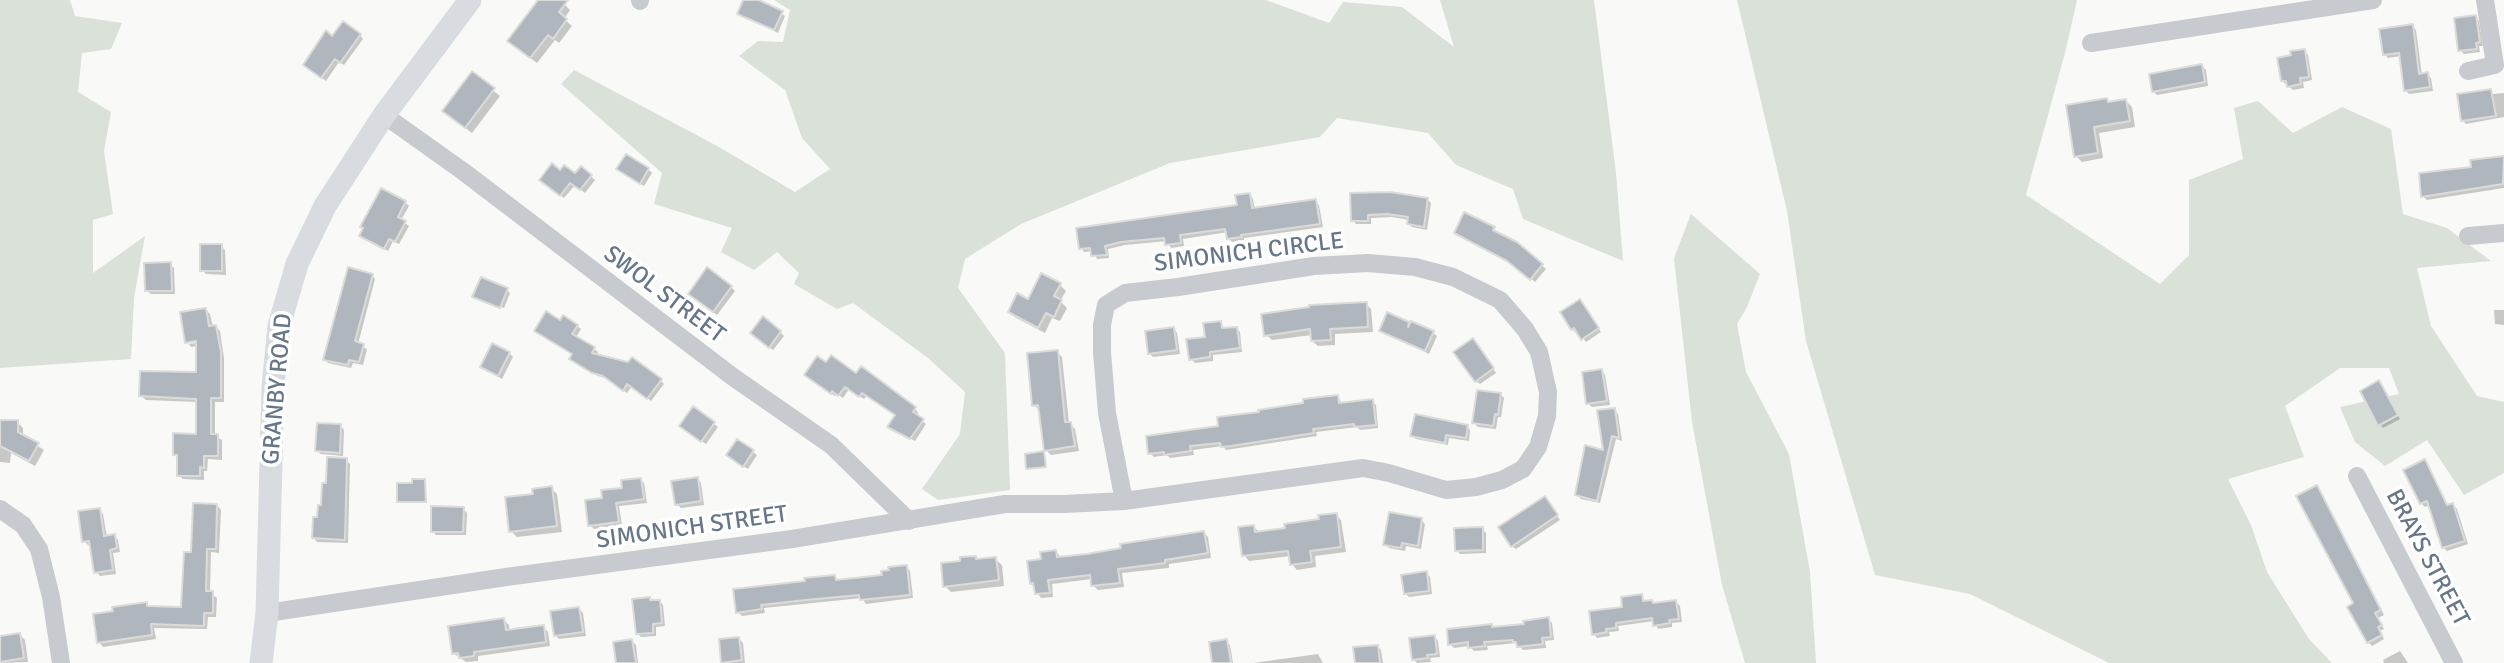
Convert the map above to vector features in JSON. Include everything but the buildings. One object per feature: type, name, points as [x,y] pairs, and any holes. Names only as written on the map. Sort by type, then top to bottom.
[{"type":"main road","name":"GRANBY ROAD","points":[[261,663],[267,613],[273,387],[279,326],[297,264],[325,206],[384,115],[470,0]]},
{"type":"street","points":[[2091,43],[2373,0]]},
{"type":"street","points":[[2468,71],[2495,65],[2485,0]]},
{"type":"street","name":"SWOL STREET","points":[[384,115],[464,172],[733,377],[831,445],[909,521]]},
{"type":"street","points":[[2468,236],[2504,233]]},
{"type":"street","name":"SIMONICH CIRCLE","points":[[1368,263],[1415,267],[1452,276],[1500,300],[1525,329],[1539,352],[1548,392],[1547,416],[1538,447],[1523,469],[1502,480],[1476,487],[1446,490],[1363,468],[1124,501],[1107,413],[1102,339],[1106,305],[1125,293],[1314,266],[1368,263]]},
{"type":"street","name":"BRAYS STREET","points":[[2357,476],[2454,663]]},
{"type":"street","name":"SIMONICH STREET","points":[[267,613],[909,521],[1005,504],[1124,501]]},
{"type":"street","points":[[0,509],[23,525],[39,549],[51,597],[61,663]]},
{"type":"shaded area","points":[[0,0],[70,0],[75,16],[122,23],[111,49],[82,53],[78,92],[111,112],[104,151],[113,214],[93,220],[93,273],[145,236],[134,298],[131,359],[0,368]]},
{"type":"shaded area","points":[[774,0],[1266,0],[1329,23],[1343,2],[1402,7],[1454,47],[1440,0],[1594,0],[1616,173],[1623,261],[1523,219],[1513,189],[1456,165],[1428,133],[1337,118],[1320,137],[1170,163],[1021,224],[965,259],[958,288],[1005,353],[1010,490],[938,500],[922,489],[960,434],[965,392],[928,358],[853,303],[837,309],[794,284],[799,273],[777,252],[754,270],[721,252],[732,228],[654,204],[662,173],[561,84],[574,70],[719,147],[795,192],[830,169],[802,138],[785,90],[739,56],[758,41],[783,42],[790,10]]},
{"type":"shaded area","points":[[1737,0],[2077,0],[2026,195],[2160,284],[2189,255],[2189,180],[2243,159],[2234,108],[2258,101],[2293,133],[2342,107],[2391,129],[2403,214],[2447,228],[2491,261],[2417,268],[2431,326],[2477,396],[2504,402],[2504,473],[2464,495],[2427,440],[2385,466],[2355,442],[2340,407],[2399,394],[2389,368],[2340,368],[2285,406],[2304,457],[2228,479],[2251,525],[2267,572],[2309,639],[2332,663],[2109,663],[1970,594],[1875,575],[1806,341],[1787,211]]},
{"type":"shaded area","points":[[1691,214],[1760,274],[1737,324],[1746,372],[1789,454],[1810,572],[1816,663],[1745,663],[1722,585],[1692,422],[1674,258]]}]
